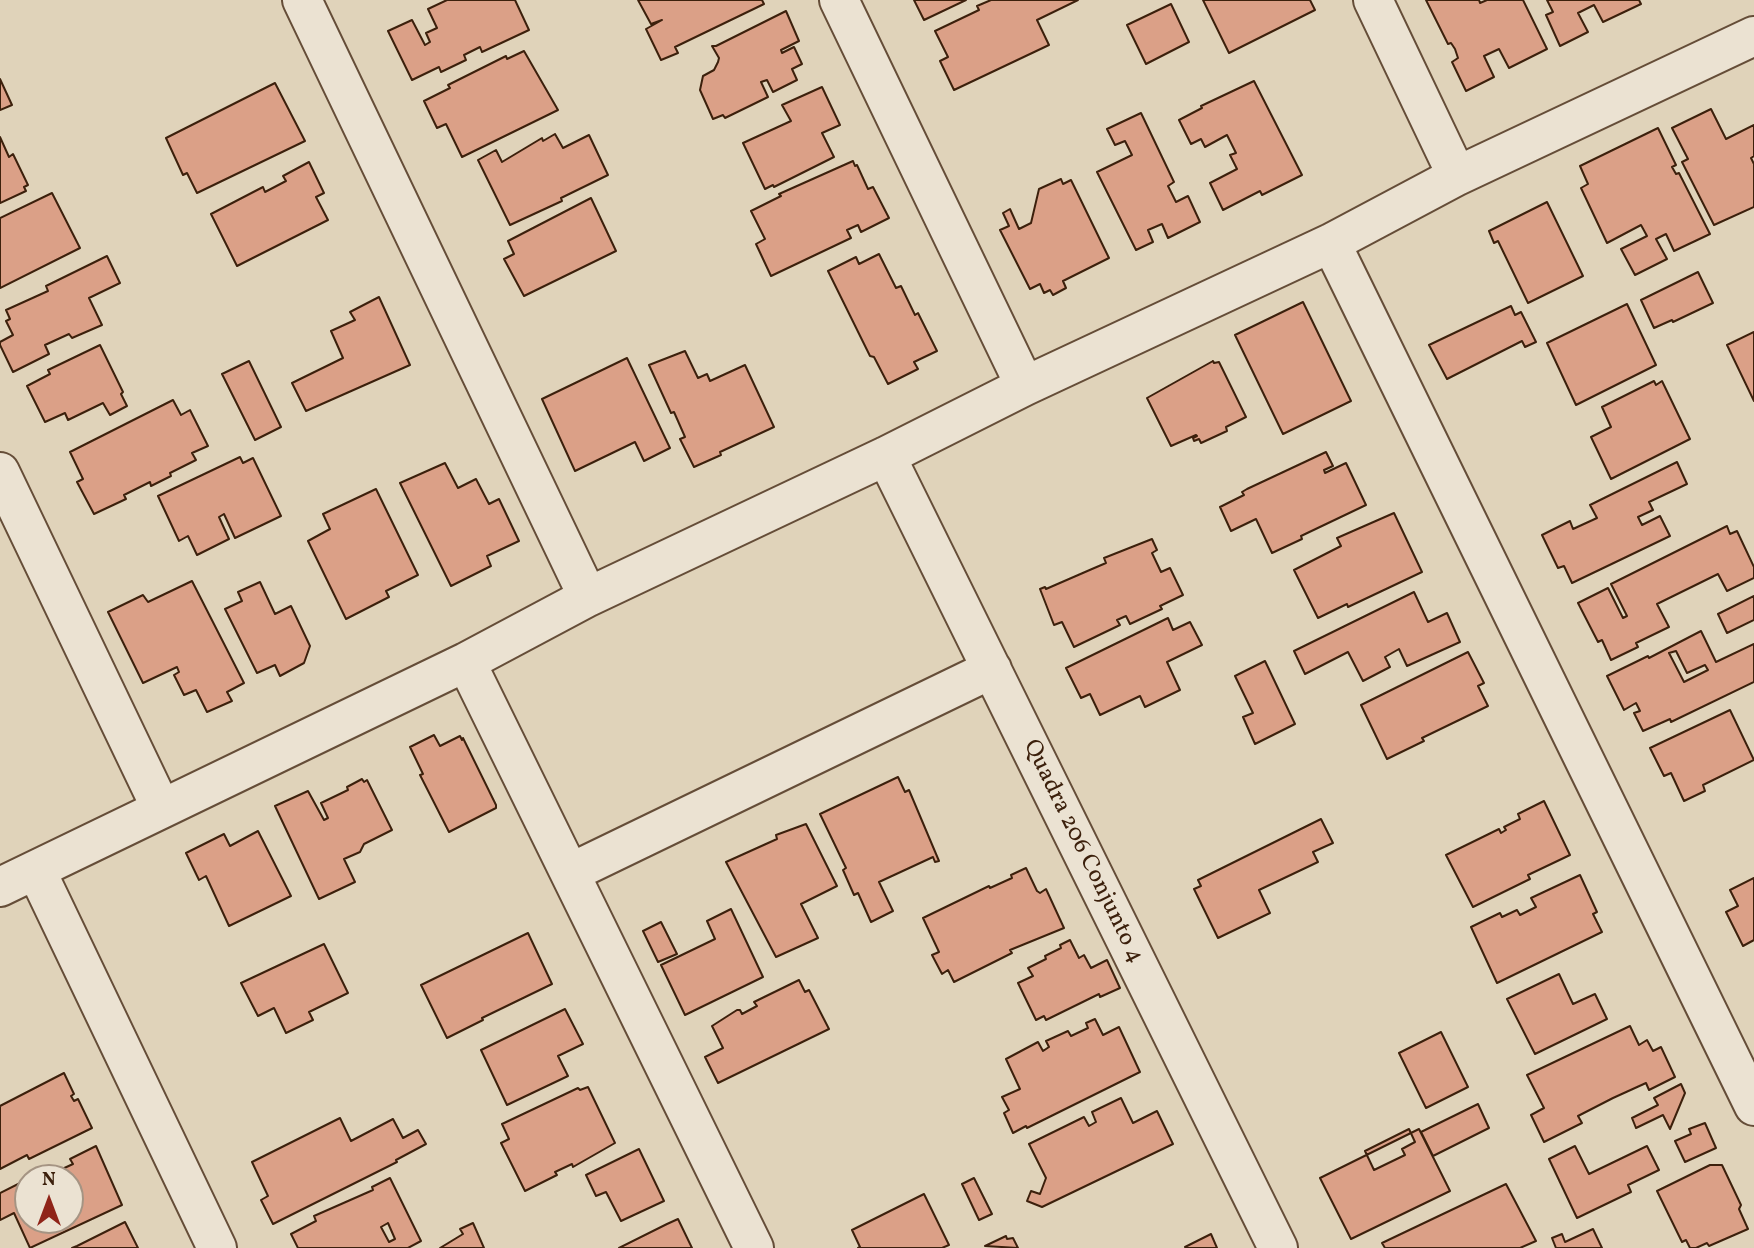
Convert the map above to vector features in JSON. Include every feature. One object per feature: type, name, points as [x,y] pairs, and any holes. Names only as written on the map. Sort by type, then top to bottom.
[{"type":"street","points":[[302,0],[588,597]]},
{"type":"street","points":[[839,0],[1025,386]]},
{"type":"street","points":[[1373,0],[1457,176]]},
{"type":"street","points":[[0,887],[466,662],[588,597],[886,456],[1025,386],[1331,243],[1457,176],[1753,39]]},
{"type":"street","points":[[1331,243],[1754,1106]]},
{"type":"street","name":"Quadra 206 Conjunto 4","points":[[886,456],[1278,1248]]},
{"type":"street","points":[[0,472],[161,808]]},
{"type":"street","points":[[466,662],[754,1248]]},
{"type":"street","points":[[570,873],[992,669]]},
{"type":"street","points":[[36,870],[216,1248]]},
{"type":"building","points":[[447,0],[515,0],[529,30],[482,52],[480,47],[464,55],[466,60],[441,72],[439,67],[412,80],[388,31],[412,20],[425,45],[430,42],[426,33],[437,28],[428,9]]},
{"type":"building","points":[[638,0],[762,0],[764,4],[675,47],[678,53],[661,60],[646,29],[662,20],[651,24]]},
{"type":"building","points":[[914,0],[966,0],[924,20]]},
{"type":"building","points":[[991,0],[1078,0],[1037,20],[1049,45],[954,90],[940,61],[948,57],[935,31],[979,10],[977,6]]},
{"type":"building","points":[[1203,0],[1310,0],[1315,10],[1229,53]]},
{"type":"building","points":[[1426,0],[1479,0],[1480,3],[1487,0],[1523,0],[1547,49],[1509,68],[1499,49],[1484,56],[1494,77],[1466,91],[1452,62],[1458,58],[1455,49],[1451,43],[1448,44]]},
{"type":"building","points":[[1547,0],[1639,0],[1641,4],[1603,22],[1594,5],[1578,13],[1588,32],[1560,46],[1546,15],[1553,12]]},
{"type":"building","points":[[1171,4],[1189,42],[1146,64],[1127,25]]},
{"type":"building","points":[[786,11],[799,41],[781,50],[782,53],[794,47],[802,64],[792,69],[797,80],[773,92],[767,80],[761,82],[768,97],[725,118],[723,115],[713,119],[700,90],[703,76],[714,70],[718,62],[719,58],[712,46]]},
{"type":"building","points":[[524,51],[558,110],[462,157],[446,124],[437,128],[424,101],[450,88],[448,85],[506,56],[507,59]]},
{"type":"building","points":[[0,79],[12,105],[0,110]]},
{"type":"building","points":[[1254,81],[1302,175],[1262,195],[1260,191],[1223,210],[1210,183],[1237,169],[1230,155],[1236,153],[1227,135],[1205,147],[1201,139],[1191,144],[1179,120],[1202,108],[1201,106]]},
{"type":"building","points":[[275,83],[305,141],[197,193],[187,173],[183,175],[166,138]]},
{"type":"building","points":[[822,87],[840,125],[822,133],[834,157],[765,189],[743,143],[791,121],[782,105]]},
{"type":"building","points":[[1711,109],[1726,139],[1754,125],[1754,156],[1751,158],[1754,164],[1754,207],[1714,225],[1682,162],[1688,159],[1672,128]]},
{"type":"building","points":[[1141,113],[1174,182],[1168,186],[1176,202],[1188,196],[1200,222],[1168,238],[1162,224],[1148,230],[1153,242],[1136,250],[1097,172],[1132,155],[1125,141],[1115,145],[1107,129]]},
{"type":"building","points":[[1658,128],[1676,165],[1672,167],[1676,174],[1679,173],[1710,234],[1674,251],[1666,234],[1656,239],[1667,259],[1635,275],[1621,249],[1647,236],[1641,225],[1607,243],[1581,188],[1588,184],[1580,166]]},
{"type":"building","points":[[555,134],[563,148],[589,135],[608,175],[561,198],[562,201],[510,225],[478,160],[496,150],[502,162],[542,138],[543,141]]},
{"type":"building","points":[[0,137],[9,157],[13,154],[28,185],[24,187],[26,191],[0,203]]},
{"type":"building","points":[[853,161],[868,189],[873,187],[889,218],[861,232],[858,225],[847,230],[851,238],[771,276],[756,244],[765,239],[751,211],[781,196],[779,194]]},
{"type":"building","points":[[309,162],[324,193],[316,197],[328,220],[237,266],[211,214],[263,187],[265,192],[286,181],[283,176]]},
{"type":"building","points":[[1061,179],[1063,184],[1071,180],[1109,258],[1063,281],[1066,288],[1053,295],[1050,290],[1044,293],[1040,284],[1030,289],[1000,230],[1009,226],[1003,213],[1010,209],[1019,229],[1031,223],[1039,189]]},
{"type":"building","points":[[52,193],[80,248],[0,288],[0,218]]},
{"type":"building","points":[[591,198],[616,251],[524,296],[504,259],[514,254],[508,241]]},
{"type":"building","points":[[1547,202],[1583,276],[1528,303],[1498,241],[1494,243],[1489,231]]},
{"type":"building","points":[[879,254],[896,288],[901,286],[915,315],[918,313],[937,351],[914,362],[918,369],[888,384],[874,357],[870,356],[828,271],[856,257],[859,264]]},
{"type":"building","points":[[107,256],[120,283],[89,298],[102,325],[72,338],[69,334],[45,345],[49,354],[13,372],[0,345],[0,342],[13,335],[6,321],[10,319],[6,310],[48,291],[46,286]]},
{"type":"building","points":[[1698,272],[1713,303],[1654,328],[1641,300]]},
{"type":"building","points":[[379,297],[410,365],[306,411],[292,383],[343,358],[331,331],[355,320],[350,312]]},
{"type":"building","points":[[1303,302],[1351,401],[1283,434],[1235,335]]},
{"type":"building","points":[[1627,304],[1656,365],[1576,405],[1547,343]]},
{"type":"building","points":[[1511,306],[1515,315],[1521,312],[1536,342],[1525,347],[1522,341],[1447,379],[1429,345]]},
{"type":"building","points":[[1754,332],[1754,401],[1727,345]]},
{"type":"building","points":[[100,345],[127,406],[110,415],[103,403],[68,420],[65,413],[45,422],[27,386],[50,374],[48,370]]},
{"type":"building","points":[[685,351],[698,378],[707,374],[710,381],[745,365],[774,427],[694,467],[680,439],[685,437],[674,412],[671,413],[649,365]]},
{"type":"building","points":[[627,358],[670,448],[644,461],[635,442],[575,471],[542,399]]},
{"type":"building","points":[[249,361],[281,427],[255,440],[222,374]]},
{"type":"building","points":[[1213,361],[1219,362],[1246,417],[1226,427],[1227,431],[1201,443],[1199,439],[1194,441],[1196,435],[1171,446],[1147,398]]},
{"type":"building","points":[[1654,381],[1656,385],[1662,381],[1690,439],[1611,479],[1591,437],[1611,427],[1602,407]]},
{"type":"building","points":[[173,400],[181,415],[190,410],[208,446],[192,453],[196,460],[170,473],[171,476],[151,486],[150,482],[124,495],[126,499],[94,514],[77,482],[83,479],[70,452]]},
{"type":"building","points":[[1326,452],[1333,466],[1324,470],[1325,473],[1346,463],[1366,505],[1272,553],[1256,519],[1231,531],[1220,507],[1244,495],[1242,492],[1247,489]]},
{"type":"building","points":[[240,457],[243,463],[253,458],[281,516],[235,538],[224,514],[219,517],[229,539],[197,555],[188,536],[179,541],[158,496]]},
{"type":"building","points":[[1677,462],[1687,484],[1649,502],[1653,510],[1638,517],[1642,525],[1660,516],[1670,536],[1572,583],[1564,566],[1558,568],[1542,535],[1570,521],[1573,529],[1597,518],[1590,505]]},
{"type":"building","points":[[445,463],[458,488],[476,479],[489,504],[499,499],[519,541],[487,556],[491,566],[451,586],[400,483]]},
{"type":"building","points":[[376,489],[418,575],[386,591],[389,597],[346,619],[308,541],[330,529],[323,514]]},
{"type":"building","points":[[1394,513],[1422,572],[1318,618],[1294,570],[1341,546],[1337,538]]},
{"type":"building","points":[[1727,526],[1730,534],[1737,531],[1754,567],[1754,578],[1727,591],[1718,574],[1657,604],[1669,627],[1636,643],[1638,647],[1611,660],[1602,640],[1598,642],[1578,603],[1608,588],[1623,618],[1627,616],[1611,584]]},
{"type":"building","points":[[1152,539],[1157,550],[1152,553],[1161,572],[1170,568],[1183,595],[1160,606],[1162,609],[1130,624],[1126,616],[1117,620],[1120,625],[1074,647],[1062,622],[1054,625],[1040,589],[1046,589],[1106,563],[1104,558]]},
{"type":"building","points":[[192,581],[244,683],[227,692],[232,701],[207,712],[196,690],[184,695],[174,675],[179,672],[177,667],[143,683],[108,612],[143,595],[148,602]]},
{"type":"building","points":[[260,582],[275,614],[291,606],[310,646],[304,663],[280,676],[275,665],[257,673],[225,609],[242,601],[238,592]]},
{"type":"building","points":[[1414,592],[1428,622],[1447,613],[1460,642],[1407,666],[1399,649],[1385,657],[1390,667],[1363,681],[1348,652],[1305,674],[1294,651]]},
{"type":"building","points":[[1754,596],[1754,620],[1727,633],[1718,614]]},
{"type":"building","points":[[1168,618],[1173,630],[1190,622],[1202,645],[1167,662],[1180,690],[1145,707],[1140,696],[1100,715],[1090,694],[1081,698],[1066,668]]},
{"type":"building","points":[[1701,631],[1716,662],[1754,644],[1754,682],[1671,722],[1670,719],[1643,731],[1634,713],[1640,711],[1636,703],[1624,710],[1607,676],[1648,656],[1649,658]],"holes":[[[1676,651],[1687,673],[1705,665],[1708,670],[1684,682],[1669,653]]]},
{"type":"building","points":[[1468,652],[1484,683],[1478,686],[1488,706],[1422,738],[1424,741],[1387,759],[1361,705]]},
{"type":"building","points":[[1265,661],[1295,724],[1255,744],[1243,717],[1253,713],[1235,676]]},
{"type":"building","points":[[1730,710],[1754,760],[1703,785],[1705,791],[1684,801],[1671,773],[1664,776],[1650,748]]},
{"type":"building","points":[[434,735],[440,746],[460,736],[462,740],[463,738],[496,805],[496,808],[449,832],[420,775],[423,774],[410,747]]},
{"type":"building","points":[[898,777],[905,792],[909,790],[939,861],[935,862],[933,857],[879,882],[893,911],[871,922],[858,893],[854,895],[843,870],[846,868],[820,814]]},
{"type":"building","points":[[362,779],[364,782],[367,780],[392,830],[364,844],[360,852],[344,859],[355,882],[319,899],[275,806],[308,791],[324,820],[328,818],[321,803],[348,790],[347,787]]},
{"type":"building","points":[[1544,801],[1570,855],[1528,875],[1530,879],[1473,907],[1446,855],[1499,829],[1501,833],[1506,830],[1504,827],[1520,819],[1518,814]]},
{"type":"building","points":[[1321,819],[1333,843],[1313,852],[1318,862],[1259,890],[1270,913],[1218,938],[1194,889],[1201,886],[1198,880]]},
{"type":"building","points":[[806,824],[837,886],[801,904],[818,938],[776,957],[726,862],[777,839],[776,835]]},
{"type":"building","points":[[258,831],[291,896],[229,926],[206,876],[199,880],[186,853],[224,834],[230,846]]},
{"type":"building","points":[[1026,868],[1037,891],[1040,893],[1046,889],[1064,928],[1010,950],[1012,953],[954,982],[948,970],[942,974],[932,955],[939,952],[923,918],[989,886],[990,888],[1012,878],[1011,875]]},
{"type":"building","points":[[1580,875],[1597,912],[1593,914],[1602,932],[1497,983],[1471,927],[1500,913],[1502,917],[1517,910],[1520,915],[1536,907],[1531,898]]},
{"type":"building","points":[[1754,878],[1754,940],[1743,946],[1726,912],[1738,906],[1730,890]]},
{"type":"building","points":[[731,909],[763,977],[685,1015],[661,965],[715,939],[707,921]]},
{"type":"building","points":[[661,922],[677,954],[658,962],[643,931]]},
{"type":"building","points":[[528,933],[552,984],[447,1038],[421,985]]},
{"type":"building","points":[[1070,940],[1079,958],[1084,955],[1091,968],[1107,960],[1120,988],[1100,997],[1099,994],[1046,1020],[1044,1016],[1036,1020],[1018,983],[1033,976],[1028,968],[1046,959],[1045,956]]},
{"type":"building","points":[[324,944],[348,993],[309,1012],[313,1020],[286,1033],[274,1008],[258,1016],[241,983]]},
{"type":"building","points":[[1559,974],[1573,1004],[1595,994],[1607,1019],[1535,1054],[1507,999]]},
{"type":"building","points":[[799,980],[805,992],[809,990],[829,1029],[718,1083],[705,1057],[723,1048],[712,1026],[737,1010],[742,1014],[757,1006],[754,1002]]},
{"type":"building","points":[[565,1009],[583,1044],[558,1056],[568,1076],[507,1105],[481,1050]]},
{"type":"building","points":[[1095,1019],[1103,1035],[1119,1027],[1140,1072],[1013,1133],[1004,1113],[1009,1110],[1002,1097],[1020,1089],[1006,1059],[1038,1042],[1043,1051],[1049,1047],[1046,1041],[1068,1031],[1071,1036],[1088,1028],[1086,1023]]},
{"type":"building","points":[[1630,1026],[1639,1045],[1647,1040],[1653,1051],[1661,1047],[1675,1077],[1649,1090],[1646,1083],[1613,1098],[1578,1116],[1582,1123],[1544,1142],[1531,1115],[1544,1108],[1527,1075]]},
{"type":"building","points":[[1441,1032],[1468,1087],[1426,1108],[1399,1053]]},
{"type":"building","points":[[64,1073],[74,1094],[71,1096],[74,1101],[78,1099],[92,1128],[29,1159],[27,1155],[0,1169],[0,1106]]},
{"type":"building","points":[[1681,1084],[1685,1093],[1670,1129],[1663,1115],[1636,1128],[1632,1118],[1658,1105],[1654,1098]]},
{"type":"building","points":[[588,1087],[615,1143],[573,1167],[572,1164],[555,1172],[557,1175],[525,1191],[501,1143],[509,1139],[502,1124],[578,1088],[580,1090]]},
{"type":"building","points":[[1121,1098],[1133,1123],[1157,1111],[1173,1144],[1042,1207],[1027,1201],[1031,1191],[1040,1194],[1046,1178],[1029,1144],[1084,1117],[1089,1126],[1096,1122],[1092,1112]]},
{"type":"building","points":[[1478,1104],[1489,1128],[1433,1156],[1421,1132]]},
{"type":"building","points":[[340,1118],[351,1141],[393,1119],[403,1138],[418,1130],[426,1144],[396,1160],[397,1162],[273,1224],[261,1200],[268,1196],[252,1162]]},
{"type":"building","points":[[1705,1123],[1716,1148],[1685,1162],[1675,1141],[1691,1134],[1689,1129]]},
{"type":"building","points":[[1409,1129],[1415,1142],[1402,1149],[1405,1155],[1374,1170],[1365,1151]]},
{"type":"building","points":[[1419,1129],[1450,1191],[1351,1239],[1320,1178]]},
{"type":"building","points":[[96,1146],[122,1205],[84,1223],[84,1164],[73,1164],[70,1159]]},
{"type":"building","points":[[1575,1146],[1589,1174],[1647,1146],[1659,1170],[1628,1185],[1631,1192],[1577,1218],[1549,1159]]},
{"type":"building","points":[[639,1149],[664,1201],[621,1221],[606,1192],[596,1196],[586,1175]]},
{"type":"building","points":[[1710,1165],[1722,1165],[1741,1205],[1739,1209],[1748,1229],[1709,1246],[1707,1243],[1690,1248],[1686,1240],[1682,1242],[1657,1191]]},
{"type":"building","points":[[390,1178],[421,1241],[408,1248],[298,1248],[291,1234],[316,1221],[314,1216],[373,1190],[372,1187]],"holes":[[[388,1223],[395,1239],[389,1242],[381,1227]]]},
{"type":"building","points":[[974,1178],[992,1214],[979,1220],[962,1184]]},
{"type":"building","points":[[1506,1184],[1536,1241],[1520,1248],[1385,1248],[1382,1243]]},
{"type":"building","points":[[14,1186],[14,1213],[0,1220],[0,1193]]},
{"type":"building","points":[[924,1194],[949,1245],[942,1248],[858,1248],[860,1247],[852,1230]]},
{"type":"building","points":[[678,1219],[692,1248],[619,1248],[667,1224]]},
{"type":"building","points":[[125,1222],[138,1248],[72,1248],[77,1246]]},
{"type":"building","points":[[473,1223],[484,1248],[440,1248],[463,1234],[460,1229]]},
{"type":"building","points":[[1593,1229],[1602,1248],[1556,1248],[1552,1238],[1562,1234],[1565,1242]]},
{"type":"building","points":[[24,1234],[60,1234],[30,1248]]},
{"type":"building","points":[[1211,1234],[1217,1248],[1185,1247]]},
{"type":"building","points":[[1006,1236],[1007,1239],[1013,1238],[1018,1248],[985,1246]]}]
